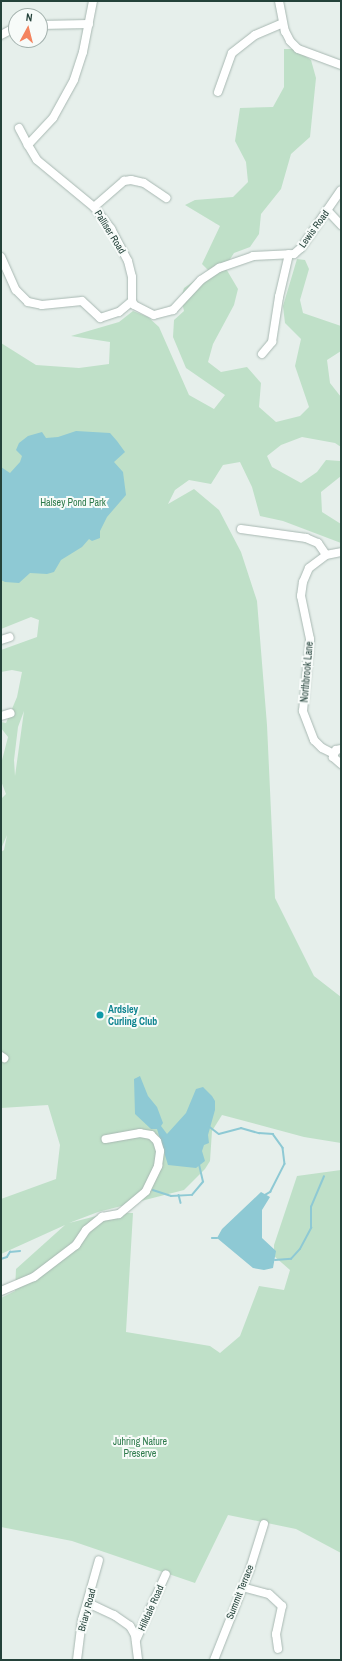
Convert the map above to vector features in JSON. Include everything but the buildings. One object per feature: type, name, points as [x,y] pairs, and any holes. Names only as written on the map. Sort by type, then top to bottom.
[{"type":"street","points":[[28,145],[53,118],[74,80],[89,24],[93,1]]},
{"type":"street","points":[[279,1],[283,23],[290,41],[298,49],[341,65]]},
{"type":"street","points":[[218,92],[232,53],[255,34],[283,23]]},
{"type":"street","points":[[48,25],[89,24]]},
{"type":"street","name":"Palliser Road","points":[[19,128],[28,145],[43,165],[94,207],[111,229],[128,261],[132,277],[132,301]]},
{"type":"street","points":[[94,207],[124,181],[131,180],[144,183],[166,198]]},
{"type":"street","name":"Lewis Road","points":[[132,301],[134,305],[154,315],[173,310],[201,280],[219,268],[253,256],[289,254],[301,248],[341,190]]},
{"type":"street","points":[[327,210],[341,225]]},
{"type":"street","points":[[262,354],[272,342],[276,313],[289,254]]},
{"type":"street","points":[[1,257],[16,290],[28,302],[42,304],[82,301],[100,318],[119,312],[132,301]]},
{"type":"street","points":[[241,529],[306,538],[318,543],[326,555]]},
{"type":"street","name":"Northbrook Lane","points":[[341,552],[326,555],[310,568],[302,590],[310,638],[303,702],[305,719],[314,740],[322,748],[334,754],[334,760],[341,764]]},
{"type":"street","points":[[1,640],[10,637]]},
{"type":"street","points":[[1,716],[11,713]]},
{"type":"street","points":[[334,754],[341,749]]},
{"type":"street","points":[[1,1291],[34,1277],[76,1245],[86,1230],[102,1217],[119,1214],[146,1191],[158,1166],[160,1151],[157,1140],[151,1135],[140,1133],[106,1138]]},
{"type":"street","name":"Summit Terrace","points":[[214,1660],[264,1524]]},
{"type":"street","name":"Briary Road","points":[[77,1660],[82,1620],[99,1560]]},
{"type":"street","name":"Hilldale Road","points":[[136,1640],[166,1574]]},
{"type":"street","points":[[242,1587],[268,1594],[282,1606],[276,1634],[278,1649]]},
{"type":"street","points":[[88,1603],[114,1615],[130,1626],[136,1640],[138,1660]]},
{"type":"green space","points":[[284,49],[295,49],[311,60],[316,78],[310,137],[291,154],[281,189],[261,214],[259,234],[250,247],[234,253],[225,267],[238,289],[234,305],[213,344],[208,362],[221,372],[247,367],[261,383],[259,407],[276,422],[300,416],[309,407],[295,366],[301,339],[285,323],[283,306],[297,259],[305,260],[309,269],[300,300],[303,313],[341,326],[341,351],[327,360],[330,383],[341,397],[341,447],[335,443],[302,437],[281,445],[267,456],[272,467],[301,483],[317,472],[326,460],[340,461],[341,476],[321,492],[322,512],[341,524],[341,543],[283,521],[260,516],[252,487],[240,462],[223,465],[211,484],[189,480],[175,490],[168,504],[194,489],[219,510],[241,552],[257,601],[267,725],[275,898],[314,976],[341,997],[341,1143],[304,1137],[222,1115],[212,1131],[210,1161],[205,1169],[184,1190],[98,1212],[69,1223],[108,1213],[133,1213],[126,1332],[210,1346],[220,1353],[240,1336],[259,1286],[284,1290],[290,1270],[274,1256],[274,1245],[297,1176],[341,1170],[341,1553],[296,1529],[228,1515],[195,1583],[72,1541],[1,1527],[1,1298],[15,1291],[16,1269],[65,1225],[1,1254],[1,1199],[56,1179],[60,1145],[48,1105],[1,1108],[1,852],[4,850],[7,835],[1,849],[1,799],[6,794],[1,781],[1,764],[8,737],[1,728],[1,722],[6,723],[17,697],[22,672],[12,670],[1,672],[1,650],[37,637],[39,620],[31,617],[1,629],[1,343],[36,365],[79,368],[109,364],[110,342],[71,336],[119,322],[133,311],[148,317],[159,327],[189,395],[214,409],[225,395],[186,368],[173,337],[174,320],[184,311],[181,298],[184,288],[209,271],[202,264],[220,226],[185,205],[195,200],[233,197],[248,182],[246,162],[235,141],[240,108],[273,107],[284,87]],"holes":[[[24,711],[15,776],[14,760],[18,727]]]},
{"type":"water","points":[[76,431],[110,433],[117,441],[125,452],[114,462],[123,472],[126,495],[107,517],[100,531],[100,538],[92,541],[89,539],[82,547],[61,560],[54,572],[47,574],[30,573],[19,583],[5,582],[1,580],[1,467],[10,473],[20,462],[22,456],[16,450],[19,443],[28,436],[42,432],[46,438],[58,437]]},
{"type":"water","points":[[140,1076],[148,1096],[157,1107],[163,1123],[161,1126],[167,1134],[186,1113],[196,1089],[203,1087],[212,1096],[215,1101],[215,1110],[208,1135],[209,1143],[204,1145],[202,1151],[205,1161],[196,1168],[168,1165],[157,1129],[151,1129],[135,1114],[134,1079]]},
{"type":"water","points":[[261,1192],[270,1197],[262,1210],[262,1238],[276,1251],[273,1268],[264,1270],[253,1268],[217,1238],[222,1229]]},
{"type":"waterway","points":[[210,1127],[219,1134],[241,1128],[259,1133],[273,1134],[283,1148],[285,1164],[271,1192],[266,1195]]},
{"type":"waterway","points":[[153,1190],[171,1196],[192,1195],[203,1182],[199,1165]]},
{"type":"waterway","points":[[275,1260],[291,1259],[300,1249],[311,1228],[311,1207],[324,1177]]},
{"type":"waterway","points":[[179,1195],[181,1203]]},
{"type":"waterway","points":[[212,1238],[217,1238]]},
{"type":"waterway","points":[[1,1259],[7,1257],[10,1252],[20,1251]]},
{"type":"place","name":"Ardsley Curling Club","points":[[100,1015]]},
{"type":"park label","name":"Halsey Pond Park","points":[[73,503]]},
{"type":"park label","name":"Juhring Nature Preserve","points":[[140,1446]]}]
